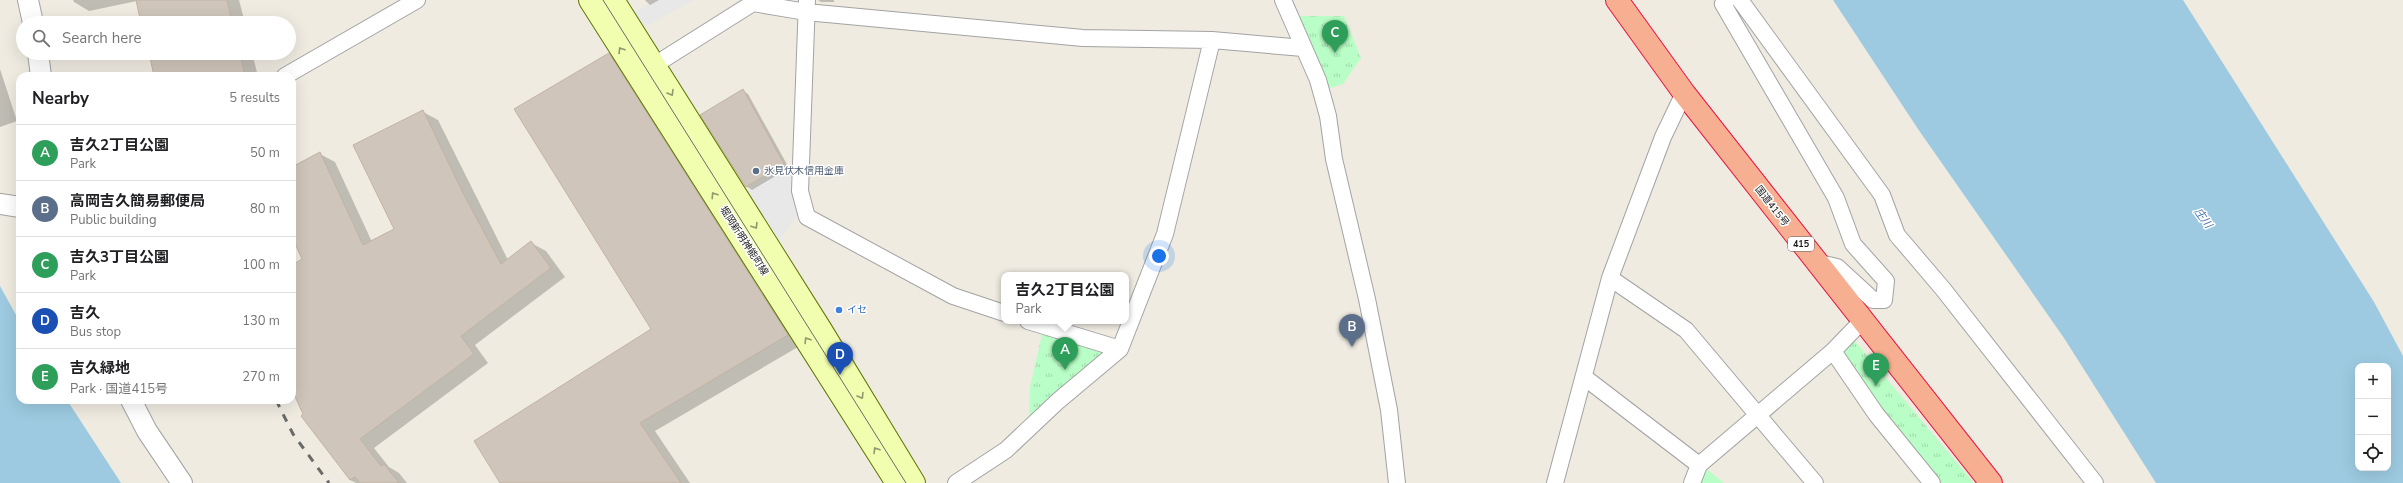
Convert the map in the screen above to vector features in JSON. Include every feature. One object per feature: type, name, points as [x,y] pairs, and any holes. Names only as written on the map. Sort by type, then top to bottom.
[{"type":"highway","name":"国道415号","points":[[1617,0],[1684,93],[1815,262],[1863,320],[1991,483]]},
{"type":"main road","name":"堀岡新明神能町線","points":[[590,0],[646,70],[914,483]]},
{"type":"main road","name":"堀岡新明神能町線","points":[[613,0],[646,70],[897,483]]},
{"type":"street","points":[[28,0],[31,16]]},
{"type":"street","points":[[292,72],[416,0]]},
{"type":"street","points":[[1283,0],[1318,80],[1328,116],[1334,159],[1367,299],[1389,410],[1397,483]]},
{"type":"street","points":[[1726,0],[1723,4],[1836,198],[1853,244],[1886,281],[1884,300],[1873,300],[1837,266],[1815,262]]},
{"type":"street","points":[[1740,0],[1882,195],[1897,235],[1944,289],[2094,483]]},
{"type":"street","points":[[646,70],[752,2],[806,6],[1083,38],[1212,40],[1303,48]]},
{"type":"street","points":[[806,6],[800,191],[807,217],[953,296],[1001,312]]},
{"type":"street","points":[[956,483],[1006,450],[1058,401],[1120,349],[1165,234],[1212,40]]},
{"type":"street","points":[[39,60],[40,72]]},
{"type":"street","points":[[1555,483],[1610,278],[1663,137],[1684,93]]},
{"type":"street","points":[[0,204],[16,206]]},
{"type":"street","points":[[1610,278],[1686,330],[1815,483]]},
{"type":"street","points":[[1692,483],[1699,465],[1833,351],[1863,320]]},
{"type":"street","points":[[1038,324],[1120,349]]},
{"type":"street","points":[[1833,351],[1876,414],[1932,483]]},
{"type":"street","points":[[1584,377],[1699,465]]},
{"type":"street","points":[[133,404],[147,431],[182,483]]},
{"type":"green space","points":[[1296,16],[1344,16],[1361,58],[1343,84],[1324,90]]},
{"type":"green space","points":[[1044,326],[1120,349],[1029,428],[1030,387]]},
{"type":"green space","points":[[1849,334],[1974,483],[1932,483],[1833,351]]},
{"type":"green space","points":[[1703,466],[1724,483],[1692,483]]},
{"type":"shaded area","points":[[656,0],[695,0],[640,29],[631,14]]},
{"type":"shaded area","points":[[790,165],[791,182],[802,210],[776,244],[745,193]]},
{"type":"water","name":"庄川","points":[[1833,0],[2183,0],[2374,302],[2403,356],[2403,483],[2156,483],[2064,338],[1918,129]]},
{"type":"water","points":[[0,286],[16,315],[16,404],[70,404],[121,483],[0,483]]},
{"type":"building","points":[[136,0],[227,0],[230,16],[139,16]]},
{"type":"building","points":[[609,53],[788,335],[640,423],[681,483],[500,483],[474,441],[651,329],[514,109]]},
{"type":"building","points":[[151,60],[242,60],[244,72],[153,72]]},
{"type":"building","points":[[743,89],[784,164],[746,187],[700,115]]},
{"type":"building","points":[[423,110],[463,193],[501,264],[531,241],[551,268],[461,336],[474,354],[360,439],[381,466],[384,464],[399,483],[360,483],[355,477],[350,480],[301,416],[303,414],[296,399],[296,263],[302,259],[296,246],[296,165],[320,152],[363,245],[394,229],[353,145]]},
{"type":"tram line","points":[[603,0],[906,483]]},
{"type":"railway","points":[[278,404],[293,434],[329,483]]},
{"type":"place","name":"吉久3丁目公園","points":[[1335,53]]},
{"type":"place","name":"氷見伏木信用金庫","points":[[756,171]]},
{"type":"place","name":"イセ","points":[[839,310]]},
{"type":"place","name":"高岡吉久簡易郵便局","points":[[1352,347]]},
{"type":"place","name":"吉久2丁目公園","points":[[1065,370]]},
{"type":"place","name":"吉久","points":[[840,375]]},
{"type":"place","name":"吉久緑地","points":[[1876,386]]}]
